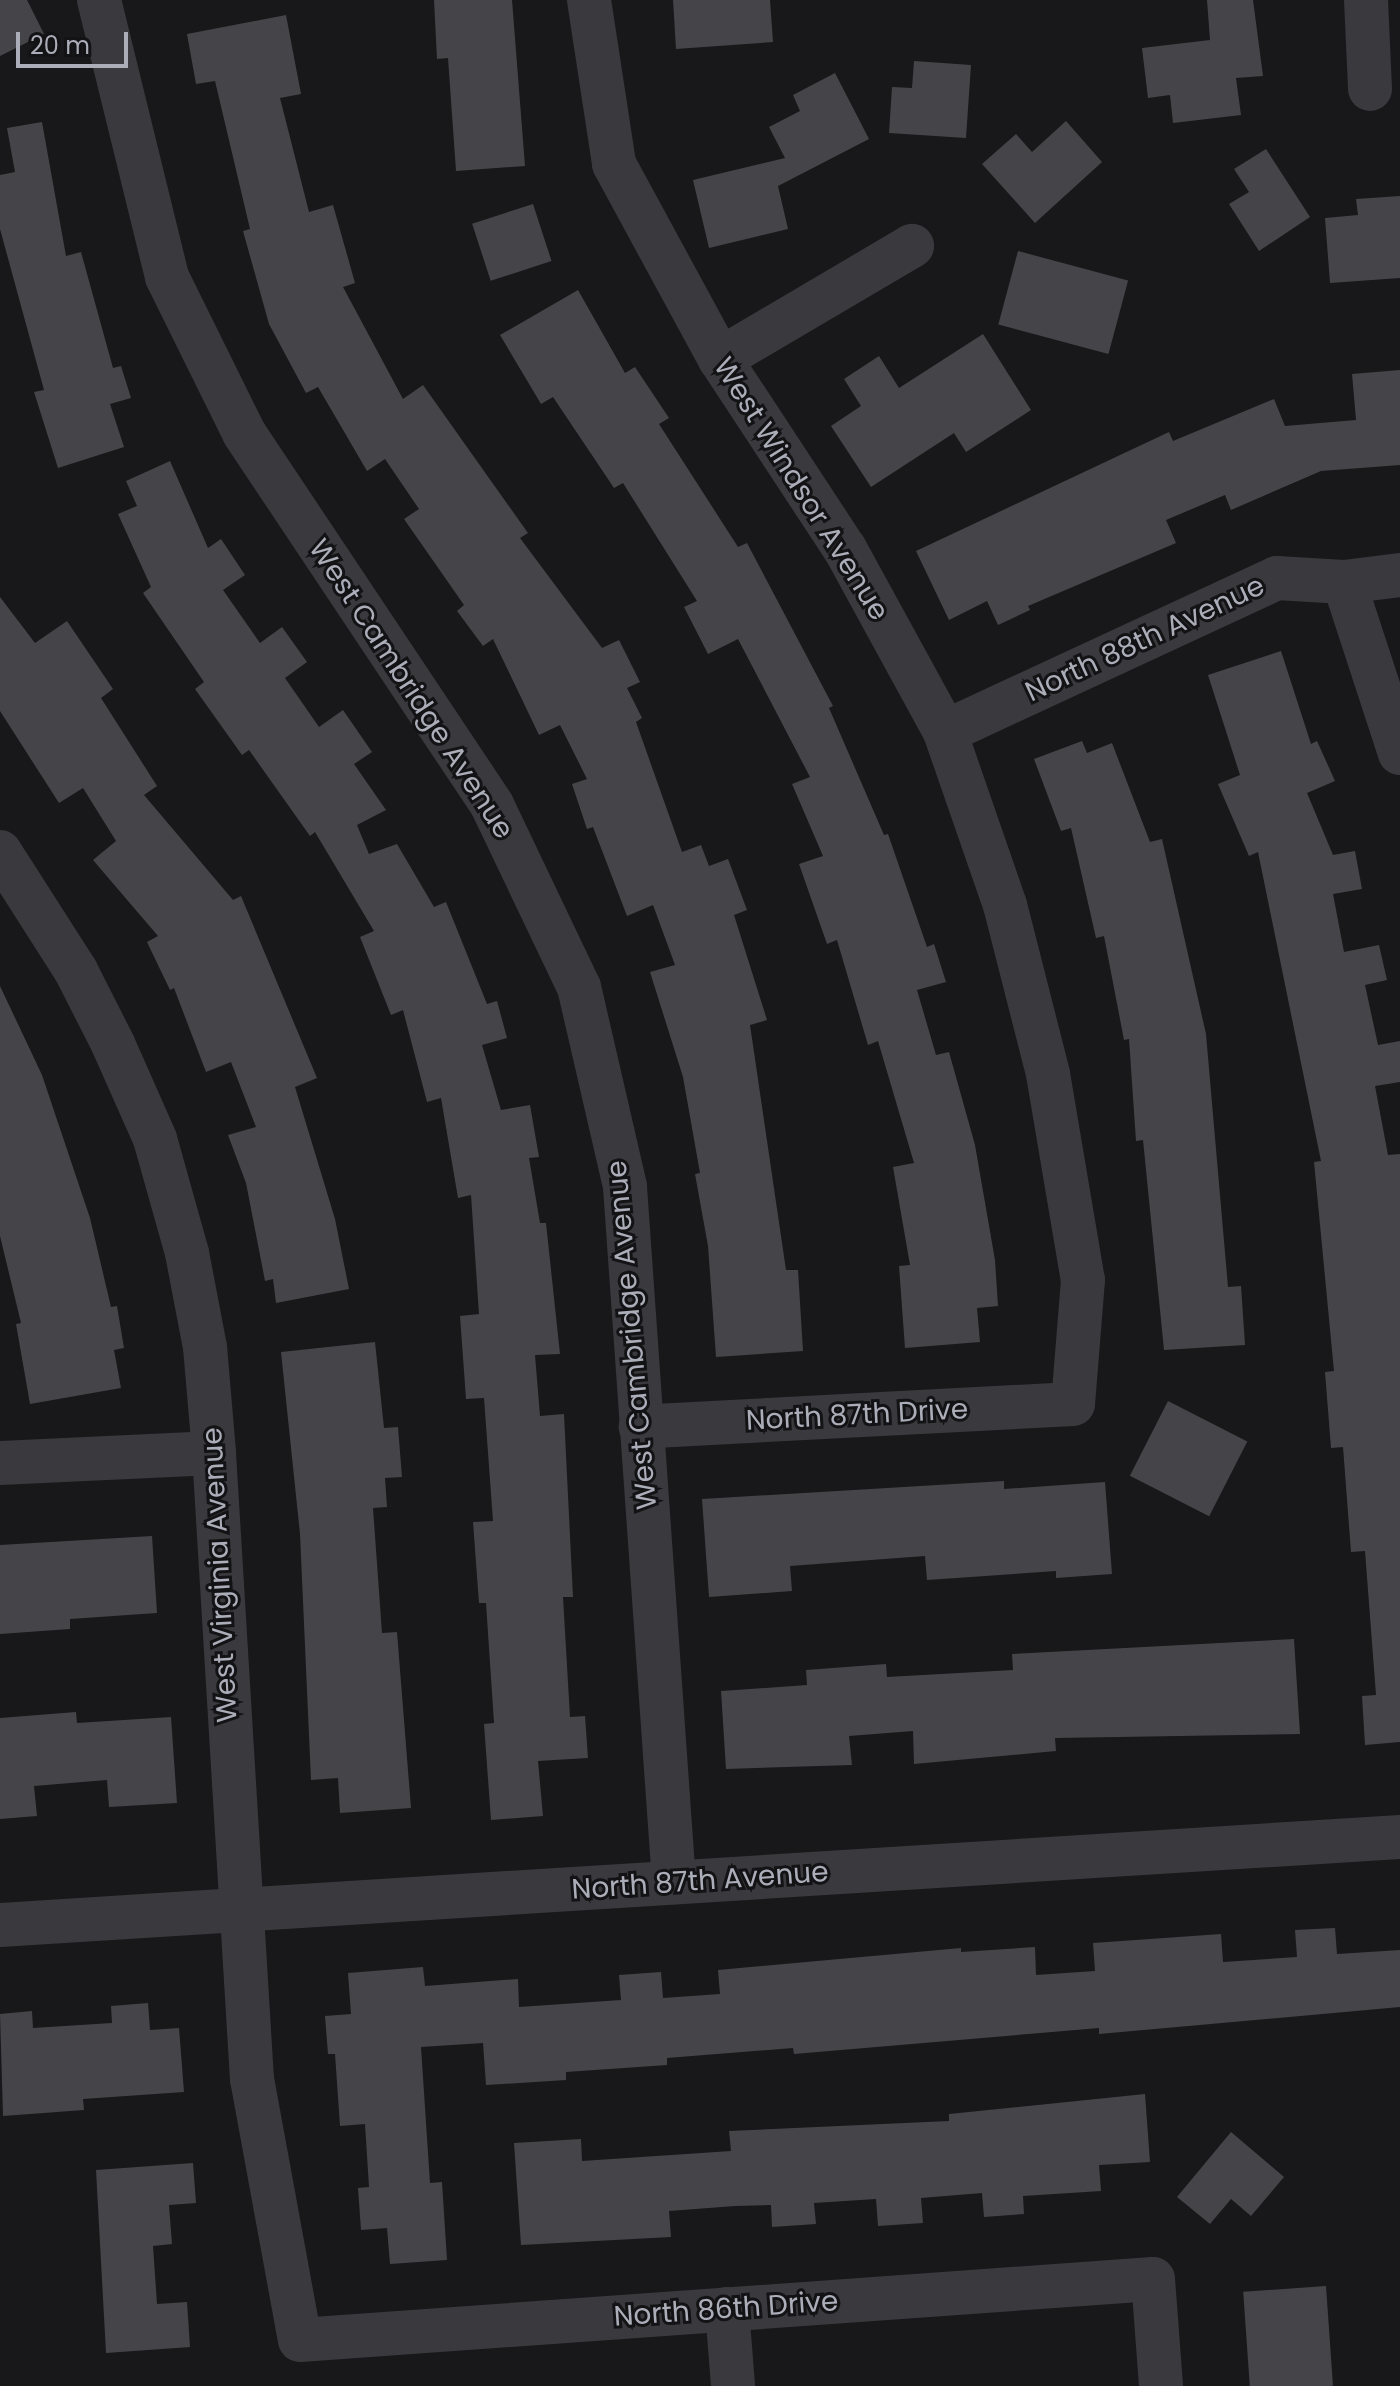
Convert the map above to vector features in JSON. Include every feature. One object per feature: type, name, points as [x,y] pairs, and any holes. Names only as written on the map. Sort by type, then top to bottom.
[{"type":"street","name":"West Cambridge Avenue","points":[[99,0],[167,277],[244,433],[492,805],[579,987],[625,1187],[674,1882]]},
{"type":"street","name":"West Windsor Avenue","points":[[589,0],[614,164],[720,359],[845,549],[945,732],[1005,905],[1048,1074],[1083,1280],[1073,1404]]},
{"type":"street","points":[[1366,0],[1370,89]]},
{"type":"street","points":[[720,359],[912,246]]},
{"type":"street","name":"North 88th Avenue","points":[[945,732],[1277,578],[1344,582],[1400,575]]},
{"type":"street","points":[[1344,582],[1400,753]]},
{"type":"street","name":"West Virginia Avenue","points":[[0,852],[76,971],[155,1139],[187,1253],[205,1347],[214,1453],[239,1910],[252,2079],[300,2340]]},
{"type":"street","name":"North 87th Drive","points":[[641,1427],[1073,1404]]},
{"type":"street","points":[[0,1463],[214,1453]]},
{"type":"street","name":"North 87th Avenue","points":[[0,1925],[1400,1837]]},
{"type":"street","name":"North 86th Drive","points":[[300,2340],[1153,2279],[1161,2386]]},
{"type":"street","points":[[727,2309],[733,2386]]},
{"type":"building","points":[[0,0],[27,0],[44,34],[0,56]]},
{"type":"building","points":[[434,0],[512,0],[525,166],[456,171],[448,58],[437,59]]},
{"type":"building","points":[[673,0],[770,0],[773,42],[676,49]]},
{"type":"building","points":[[1207,0],[1253,0],[1263,76],[1236,78],[1241,115],[1173,123],[1170,95],[1148,98],[1142,48],[1210,40]]},
{"type":"building","points":[[286,15],[301,94],[280,98],[309,212],[333,205],[355,283],[343,287],[403,399],[423,385],[528,533],[520,538],[602,648],[619,640],[640,682],[627,688],[642,718],[636,722],[682,852],[701,845],[709,866],[728,859],[747,910],[734,915],[767,1020],[750,1025],[786,1270],[798,1270],[803,1351],[716,1357],[708,1246],[695,1174],[700,1173],[683,1077],[650,972],[675,965],[653,905],[627,916],[593,827],[587,829],[572,784],[587,779],[560,725],[539,735],[493,639],[483,646],[457,611],[464,605],[404,519],[419,509],[385,459],[367,471],[318,387],[306,393],[269,324],[243,231],[250,229],[215,81],[196,84],[187,34]]},
{"type":"building","points":[[914,61],[971,65],[966,138],[889,133],[892,87],[912,88]]},
{"type":"building","points":[[835,73],[869,139],[778,186],[788,229],[709,248],[693,180],[785,158],[769,127],[800,111],[793,95]]},
{"type":"building","points":[[1066,121],[1102,162],[1035,223],[982,164],[1016,134],[1032,152]]},
{"type":"building","points":[[42,122],[66,256],[81,252],[113,368],[121,366],[131,398],[110,404],[124,447],[58,468],[34,392],[44,390],[0,229],[0,175],[15,172],[7,128]]},
{"type":"building","points":[[1266,149],[1310,217],[1259,251],[1229,204],[1249,192],[1234,169]]},
{"type":"building","points":[[1400,196],[1400,278],[1330,283],[1325,218],[1358,215],[1356,199]]},
{"type":"building","points":[[533,204],[552,261],[491,281],[472,224]]},
{"type":"building","points":[[1018,251],[1128,281],[1108,354],[998,324]]},
{"type":"building","points":[[578,290],[625,373],[635,367],[669,418],[659,424],[738,547],[747,543],[833,706],[829,708],[884,835],[888,834],[927,947],[934,944],[946,982],[917,990],[936,1055],[949,1052],[975,1145],[995,1260],[998,1306],[977,1308],[980,1342],[905,1348],[899,1266],[910,1265],[893,1167],[914,1163],[878,1041],[868,1045],[837,940],[827,944],[799,864],[823,856],[792,784],[810,777],[738,639],[708,654],[684,607],[697,601],[623,483],[614,488],[553,397],[541,404],[500,335]]},
{"type":"building","points":[[983,334],[1031,410],[966,452],[954,433],[871,487],[831,426],[861,406],[844,379],[879,356],[899,388]]},
{"type":"building","points":[[1400,370],[1400,465],[1321,471],[1231,510],[1225,495],[1166,520],[1176,543],[1028,606],[1030,610],[998,625],[987,601],[949,620],[916,551],[1169,432],[1173,441],[1274,399],[1285,426],[1356,420],[1352,374]]},
{"type":"building","points":[[170,461],[208,548],[221,539],[245,575],[223,590],[260,643],[282,627],[307,662],[285,678],[319,727],[343,710],[372,752],[354,764],[386,810],[357,825],[369,854],[397,844],[434,907],[446,902],[487,1004],[497,1001],[507,1038],[482,1045],[501,1110],[530,1105],[539,1157],[529,1158],[540,1223],[546,1223],[560,1354],[535,1355],[540,1416],[564,1414],[573,1597],[563,1597],[570,1717],[585,1716],[588,1758],[538,1761],[543,1816],[491,1820],[484,1724],[494,1723],[486,1603],[479,1603],[473,1522],[493,1521],[484,1398],[466,1399],[460,1316],[479,1314],[471,1195],[458,1198],[441,1098],[427,1102],[403,1010],[391,1015],[360,937],[374,931],[315,832],[310,836],[249,750],[242,755],[195,689],[204,682],[143,593],[151,587],[118,514],[137,506],[126,481]]},
{"type":"building","points":[[0,597],[35,643],[67,621],[113,689],[101,698],[157,786],[144,795],[233,900],[241,896],[317,1078],[295,1087],[335,1219],[349,1289],[276,1303],[273,1279],[265,1281],[246,1183],[228,1135],[256,1127],[231,1062],[206,1072],[174,988],[170,990],[147,942],[158,936],[93,860],[116,841],[83,788],[59,803],[0,711]]},
{"type":"building","points":[[1281,651],[1311,744],[1317,741],[1335,781],[1307,793],[1333,855],[1355,851],[1362,889],[1333,894],[1344,952],[1379,945],[1387,980],[1365,985],[1378,1045],[1400,1041],[1400,1082],[1375,1086],[1388,1155],[1400,1154],[1400,1742],[1365,1745],[1362,1696],[1376,1695],[1365,1551],[1351,1552],[1343,1447],[1331,1448],[1325,1372],[1334,1371],[1314,1162],[1321,1161],[1258,852],[1249,856],[1218,784],[1240,775],[1208,675]]},
{"type":"building","points":[[1082,741],[1087,753],[1112,743],[1150,842],[1162,839],[1206,1034],[1228,1287],[1241,1286],[1245,1345],[1164,1350],[1143,1140],[1136,1141],[1129,1039],[1124,1040],[1104,936],[1096,938],[1071,828],[1061,831],[1034,759]]},
{"type":"building","points":[[0,986],[42,1075],[90,1218],[111,1307],[117,1306],[124,1348],[114,1350],[121,1388],[30,1404],[16,1324],[21,1323],[0,1236]]},
{"type":"building","points":[[375,1342],[384,1428],[398,1427],[402,1477],[385,1478],[387,1507],[373,1508],[382,1633],[397,1632],[411,1808],[340,1813],[338,1778],[311,1780],[300,1534],[281,1352]]},
{"type":"building","points":[[1168,1401],[1247,1441],[1209,1516],[1130,1476]]},
{"type":"building","points":[[1004,1481],[1004,1489],[1105,1482],[1112,1574],[1056,1578],[1056,1571],[927,1580],[925,1556],[790,1566],[792,1591],[709,1597],[702,1499]]},
{"type":"building","points":[[152,1536],[157,1613],[70,1619],[70,1629],[0,1634],[0,1545]]},
{"type":"building","points":[[1294,1639],[1300,1734],[1055,1738],[1056,1751],[914,1764],[913,1731],[849,1736],[852,1765],[726,1769],[721,1691],[807,1685],[806,1670],[886,1664],[887,1677],[1013,1670],[1012,1654]]},
{"type":"building","points":[[76,1712],[77,1723],[171,1717],[177,1803],[109,1807],[107,1780],[34,1786],[37,1816],[0,1819],[0,1718]]},
{"type":"building","points":[[1335,1928],[1337,1954],[1400,1950],[1400,2007],[1099,2034],[1099,2028],[794,2054],[793,2048],[667,2058],[667,2065],[566,2072],[566,2080],[486,2085],[483,2043],[421,2047],[430,2183],[442,2182],[447,2260],[390,2264],[387,2228],[361,2230],[358,2188],[369,2187],[365,2124],[340,2126],[335,2054],[328,2054],[325,2016],[351,2014],[348,1973],[423,1967],[425,1986],[518,1979],[519,2007],[621,2000],[619,1975],[661,1972],[663,1998],[720,1994],[718,1970],[961,1948],[961,1952],[1035,1947],[1036,1975],[1095,1971],[1093,1943],[1221,1934],[1223,1962],[1297,1957],[1295,1930]]},
{"type":"building","points":[[148,2003],[150,2030],[179,2028],[184,2092],[83,2099],[84,2110],[3,2116],[0,2014],[32,2011],[33,2028],[112,2023],[111,2006]]},
{"type":"building","points":[[1145,2094],[1150,2162],[1099,2165],[1101,2191],[1023,2196],[1024,2214],[984,2217],[982,2193],[921,2198],[923,2223],[878,2226],[876,2199],[814,2203],[816,2224],[772,2227],[771,2205],[735,2206],[669,2211],[671,2237],[521,2245],[514,2143],[581,2139],[582,2161],[731,2151],[729,2131],[949,2121],[949,2114]]},
{"type":"building","points":[[1231,2132],[1284,2177],[1251,2216],[1231,2199],[1210,2224],[1177,2197]]},
{"type":"building","points":[[193,2163],[196,2203],[169,2205],[172,2244],[153,2246],[157,2304],[187,2302],[190,2347],[106,2353],[96,2170]]},
{"type":"building","points":[[1326,2286],[1333,2386],[1250,2386],[1243,2292]]}]
